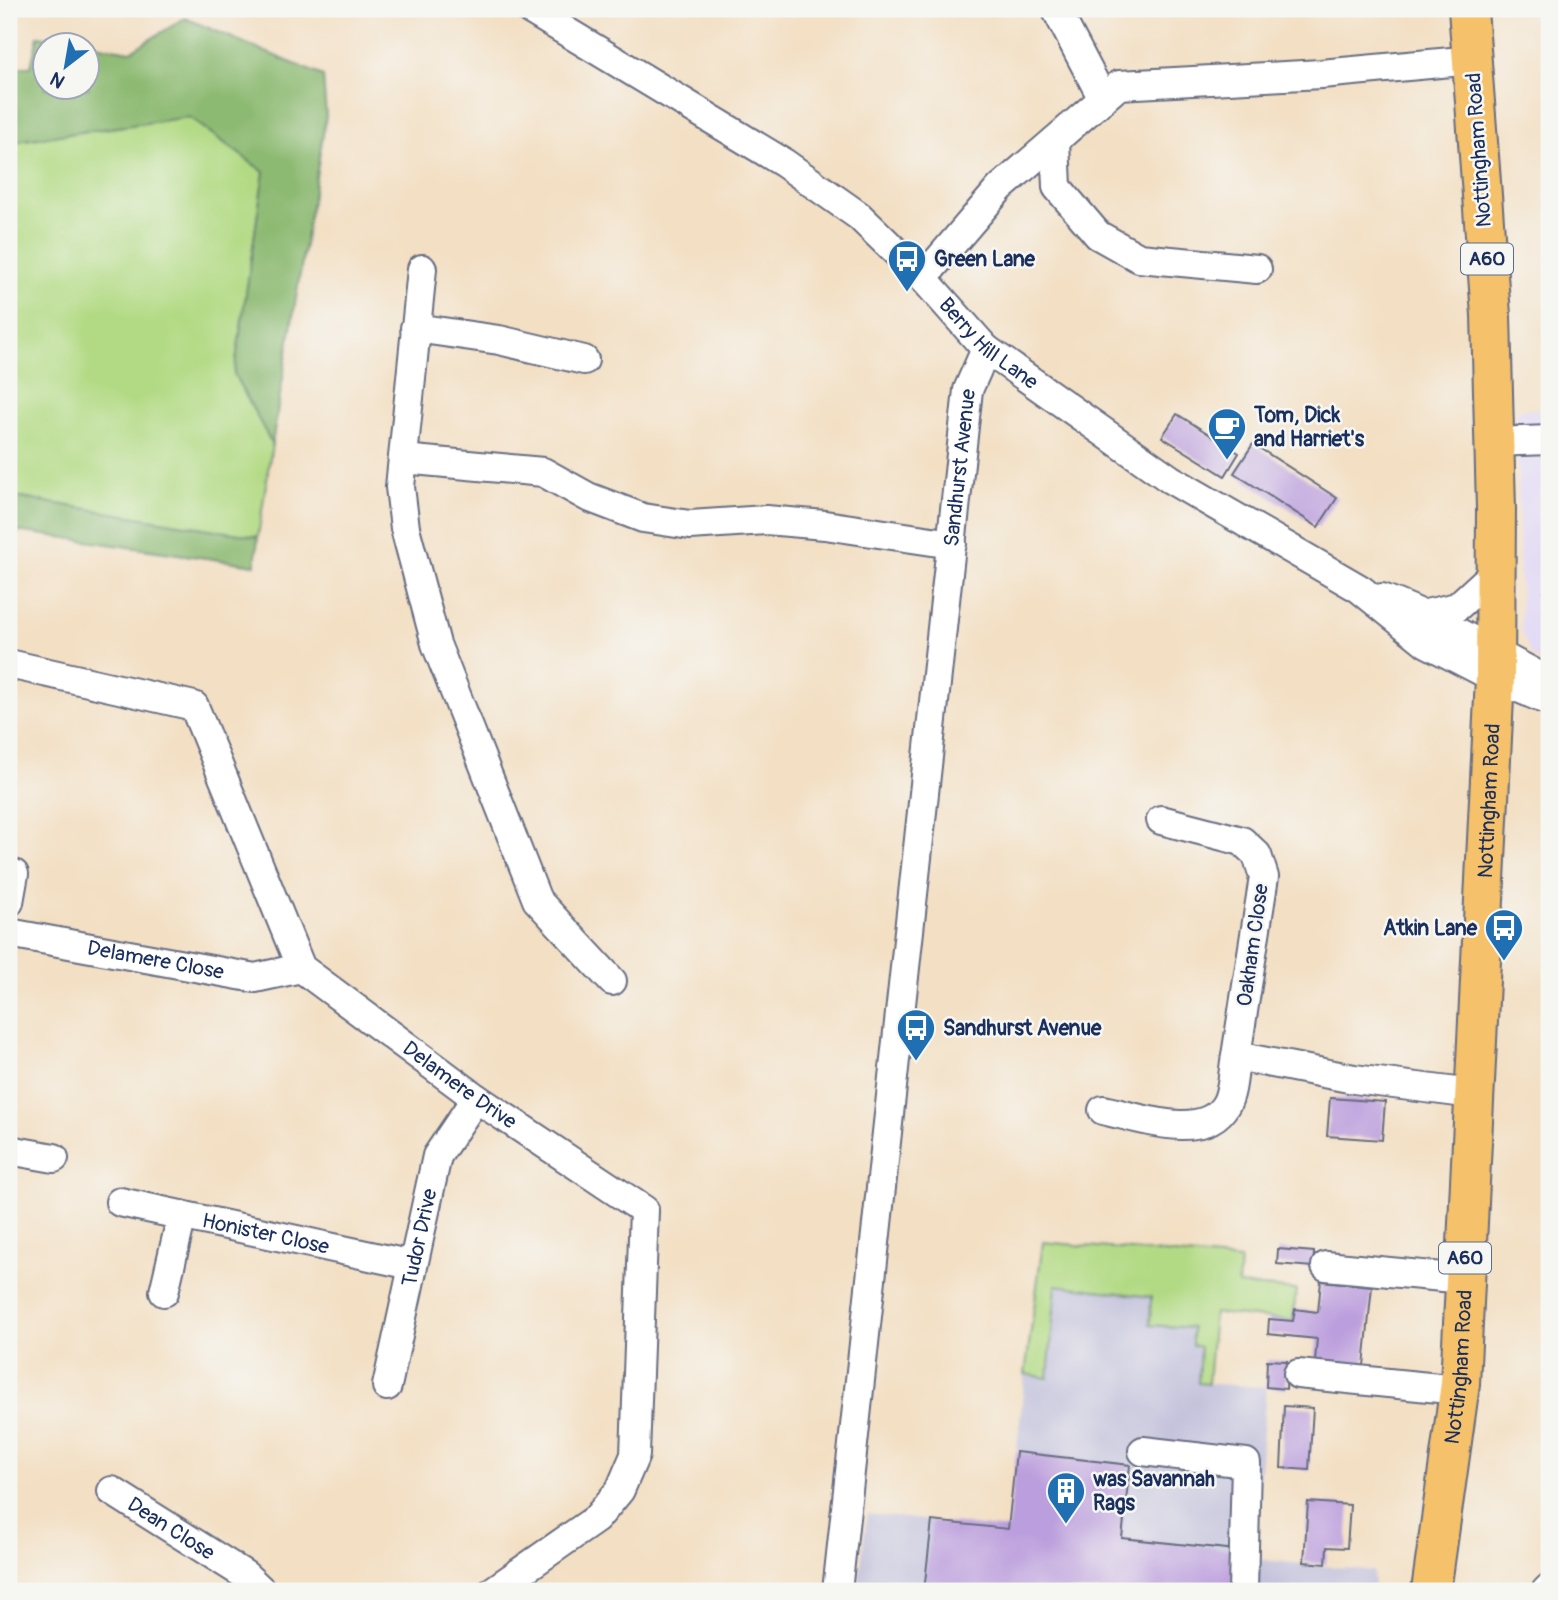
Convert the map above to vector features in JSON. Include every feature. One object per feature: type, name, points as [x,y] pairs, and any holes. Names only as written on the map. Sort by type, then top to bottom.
[{"type":"highway","name":"Nottingham Road","points":[[1431,1591],[1459,1390],[1495,666],[1491,315],[1468,9]]},
{"type":"street","name":"Berry Hill Lane","points":[[529,9],[784,163],[859,216],[923,278],[986,349],[1170,479],[1360,589],[1426,614],[1495,666]]},
{"type":"street","points":[[1056,9],[1103,99]]},
{"type":"street","points":[[923,278],[1000,188],[1119,85],[1321,74],[1473,60]]},
{"type":"street","points":[[1055,141],[1057,187],[1098,235],[1139,258],[1257,269]]},
{"type":"street","points":[[422,269],[400,487],[405,528],[436,644],[537,900],[611,981]]},
{"type":"street","points":[[415,328],[499,340],[584,360]]},
{"type":"street","name":"Sandhurst Avenue","points":[[837,1591],[968,390],[986,349]]},
{"type":"street","points":[[1494,442],[1549,440]]},
{"type":"street","points":[[403,460],[543,472],[588,497],[643,518],[690,525],[766,520],[825,525],[952,544]]},
{"type":"street","points":[[1426,614],[1457,607],[1494,573]]},
{"type":"street","name":"Berry Hill Lane","points":[[1360,589],[1418,637],[1495,666]]},
{"type":"street","points":[[9,664],[194,706],[301,968]]},
{"type":"street","points":[[1495,666],[1549,681]]},
{"type":"street","points":[[1495,666],[1549,701]]},
{"type":"street","name":"Oakham Close","points":[[1103,1110],[1188,1127],[1211,1120],[1226,1104],[1236,1056],[1264,877],[1257,855],[1242,841],[1161,820]]},
{"type":"street","points":[[9,902],[14,874]]},
{"type":"street","name":"Delamere Close","points":[[9,933],[254,978],[301,968]]},
{"type":"street","name":"Delamere Drive","points":[[301,968],[477,1097],[644,1210],[635,1455],[620,1490],[596,1519],[494,1591]]},
{"type":"street","points":[[1236,1056],[1354,1079],[1473,1094]]},
{"type":"street","name":"Tudor Drive","points":[[387,1386],[437,1156],[477,1097]]},
{"type":"street","points":[[9,1150],[54,1158]]},
{"type":"street","name":"Honister Close","points":[[120,1202],[412,1265]]},
{"type":"street","points":[[164,1292],[182,1215]]},
{"type":"street","points":[[1326,1266],[1464,1279]]},
{"type":"street","points":[[1298,1374],[1459,1390]]},
{"type":"street","points":[[1143,1451],[1246,1462],[1243,1591]]},
{"type":"street","name":"Dean Close","points":[[112,1491],[244,1576],[262,1591]]},
{"type":"shaded area","points":[[1549,409],[1549,670],[1531,654],[1521,631],[1517,410]]},
{"type":"shaded area","points":[[1055,1285],[1152,1297],[1192,1327],[1200,1346],[1198,1383],[1266,1387],[1254,1559],[1373,1571],[1374,1587],[1382,1591],[858,1591],[867,1514],[1008,1529],[1025,1374],[1048,1377]]},
{"type":"green space","points":[[185,18],[323,76],[326,116],[272,444],[234,374],[264,172],[189,117],[9,142],[9,67],[31,67],[32,63],[32,102],[102,102],[102,46],[131,51]]},
{"type":"green space","points":[[189,117],[264,172],[234,374],[272,444],[258,537],[9,496],[9,142]]},
{"type":"green space","points":[[9,496],[258,537],[255,565],[9,530]]},
{"type":"green space","points":[[1043,1242],[1240,1260],[1238,1285],[1296,1290],[1293,1321],[1214,1313],[1208,1384],[1198,1383],[1200,1347],[1192,1345],[1192,1328],[1150,1325],[1151,1297],[1056,1285],[1048,1378],[1025,1374]]},
{"type":"building","points":[[1177,414],[1239,453],[1225,476],[1162,437]]},
{"type":"building","points":[[1253,444],[1337,498],[1318,527],[1234,473]]},
{"type":"building","points":[[1544,592],[1549,592],[1549,606],[1544,606]]},
{"type":"building","points":[[1330,1098],[1385,1102],[1382,1140],[1327,1136]]},
{"type":"building","points":[[1278,1249],[1314,1252],[1313,1267],[1277,1264]]},
{"type":"building","points":[[1321,1281],[1372,1286],[1364,1366],[1315,1361],[1317,1339],[1268,1334],[1269,1319],[1293,1321],[1295,1309],[1318,1312]]},
{"type":"building","points":[[1267,1360],[1287,1361],[1286,1389],[1266,1387]]},
{"type":"building","points":[[1284,1406],[1313,1408],[1309,1470],[1281,1468]]},
{"type":"building","name":"was Savannah Rags","points":[[1016,1452],[1130,1465],[1122,1538],[1236,1550],[1232,1591],[924,1591],[932,1521],[1008,1529]]},
{"type":"building","points":[[1308,1502],[1350,1505],[1347,1548],[1327,1547],[1326,1564],[1304,1562]]},
{"type":"place","name":"Green Lane","points":[[907,293]]},
{"type":"place","name":"Tom, Dick and Harriet's","points":[[1227,461]]},
{"type":"place","name":"Atkin Lane","points":[[1504,962]]},
{"type":"place","name":"Sandhurst Avenue","points":[[916,1062]]},
{"type":"place","name":"was Savannah Rags","points":[[1066,1525]]}]
